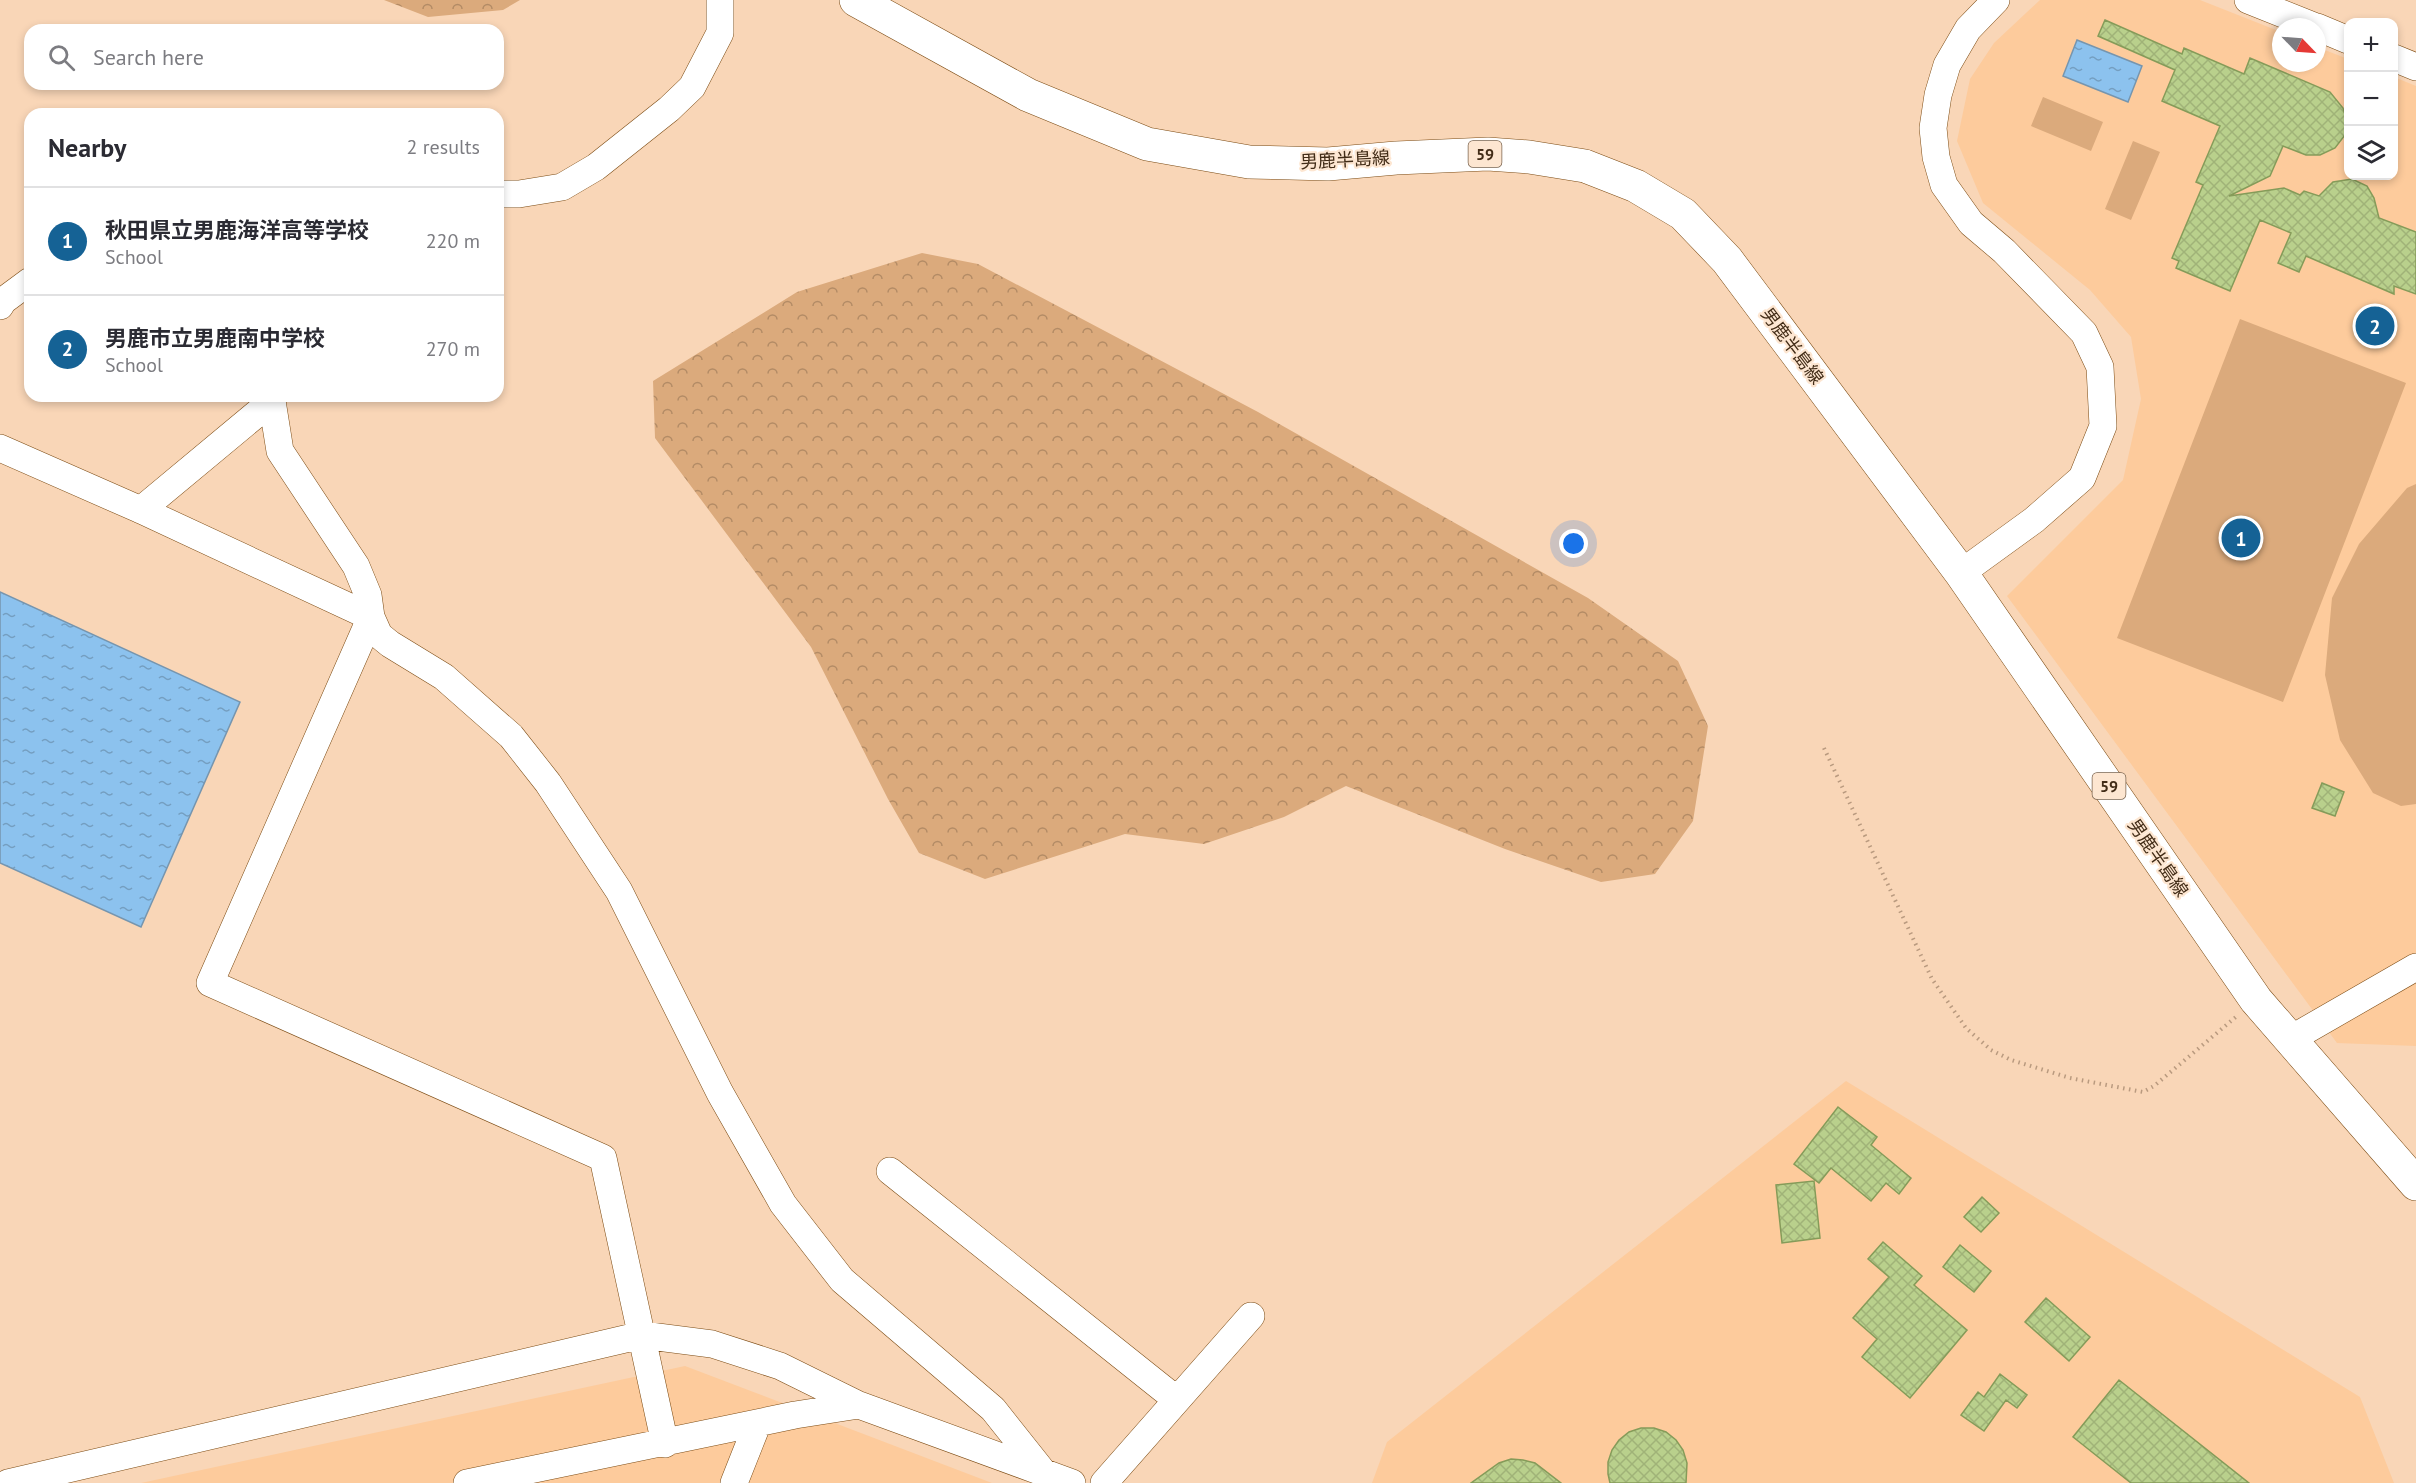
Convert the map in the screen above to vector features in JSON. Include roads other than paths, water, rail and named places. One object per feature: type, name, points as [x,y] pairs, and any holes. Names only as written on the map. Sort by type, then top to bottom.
[{"type":"main road","name":"男鹿半島線","points":[[856,0],[1028,95],[1147,144],[1249,162],[1328,164],[1488,154],[1529,157],[1585,166],[1636,186],[1683,214],[1727,260],[1961,573],[2256,1000],[2416,1184]]},
{"type":"street","points":[[504,194],[562,187],[596,167],[669,110],[692,87],[720,33],[720,0]]},
{"type":"street","points":[[1961,573],[2034,520],[2082,478],[2103,426],[2100,366],[2084,333],[2004,251],[1971,223],[1944,185],[1936,158],[1933,128],[1938,95],[1947,65],[1968,29],[1996,0]]},
{"type":"street","points":[[2248,0],[2293,18]]},
{"type":"street","points":[[2326,31],[2344,38]]},
{"type":"street","points":[[2398,60],[2416,67]]},
{"type":"street","points":[[0,306],[3,301],[24,285]]},
{"type":"street","points":[[141,510],[269,402]]},
{"type":"street","points":[[273,402],[280,451],[356,566],[368,595],[371,617],[379,635],[444,677],[511,736],[548,783],[619,891],[720,1093],[783,1204],[842,1280],[993,1409],[1040,1477]]},
{"type":"street","points":[[0,447],[371,617]]},
{"type":"street","points":[[371,617],[210,983],[603,1158],[665,1443]]},
{"type":"street","points":[[2289,1040],[2416,968]]},
{"type":"street","points":[[890,1170],[1177,1400]]},
{"type":"street","points":[[1104,1483],[1251,1316]]},
{"type":"street","points":[[8,1483],[642,1335],[712,1344],[780,1366],[859,1404],[1040,1477],[1072,1483]]},
{"type":"street","points":[[467,1483],[757,1425],[795,1415],[859,1404]]},
{"type":"street","points":[[734,1483],[757,1425]]},
{"type":"water","points":[[2077,40],[2142,66],[2128,102],[2063,76]]},
{"type":"water","points":[[0,592],[240,702],[141,927],[0,863]]},
{"type":"place","name":"男鹿市立男鹿南中学校","points":[[2375,326]]},
{"type":"place","name":"秋田県立男鹿海洋高等学校","points":[[2241,538]]}]
